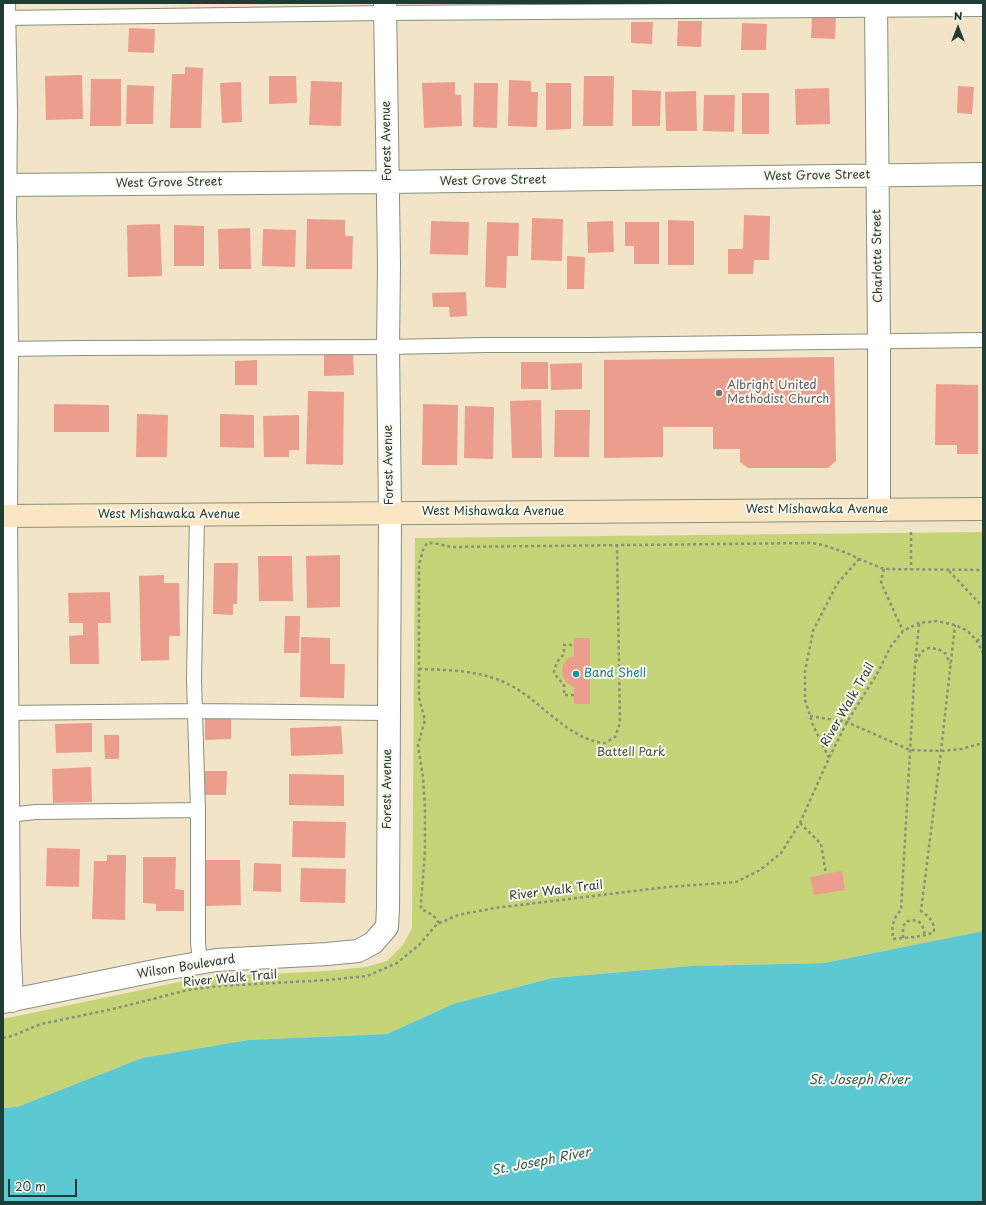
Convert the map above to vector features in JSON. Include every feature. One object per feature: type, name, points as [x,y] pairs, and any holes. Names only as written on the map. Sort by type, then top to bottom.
[{"type":"main road","name":"West Mishawaka Avenue","points":[[5,516],[983,508]]},
{"type":"street","name":"Charlotte Street","points":[[876,6],[879,510]]},
{"type":"street","name":"Forest Avenue","points":[[385,8],[389,264],[388,347],[390,513],[387,927]]},
{"type":"street","points":[[4,13],[6,113],[4,185],[6,248],[5,713],[8,815],[6,853],[9,933],[7,1002]]},
{"type":"street","name":"West Grove Street","points":[[4,185],[388,182],[983,174]]},
{"type":"street","name":"Wilson Boulevard","points":[[7,1002],[164,969],[216,960],[358,951],[373,943],[387,927]]},
{"type":"lane","points":[[4,13],[385,8],[876,6],[983,9]]},
{"type":"lane","points":[[5,349],[388,347],[983,340]]},
{"type":"lane","points":[[197,515],[194,680],[198,810],[198,942],[200,963]]},
{"type":"lane","points":[[5,713],[196,711],[388,713]]},
{"type":"lane","points":[[8,815],[36,812],[198,810]]},
{"type":"path","points":[[911,531],[911,569]]},
{"type":"path","points":[[439,923],[433,915],[422,909],[425,851],[425,808],[423,777],[418,745],[425,720],[419,698],[419,565],[427,543],[451,547],[811,543],[823,544],[884,570],[983,570]]},
{"type":"path","points":[[419,669],[461,671],[489,676],[507,683],[587,740],[604,743],[614,737],[620,723],[617,545]]},
{"type":"path","points":[[829,758],[813,725],[805,700],[805,671],[813,631],[837,584],[859,559]]},
{"type":"path","points":[[884,570],[881,581],[903,631]]},
{"type":"path","points":[[949,570],[983,607]]},
{"type":"path","name":"River Walk Trail","points":[[3,1038],[12,1036],[41,1024],[113,1009],[188,990],[220,986],[328,980],[367,976],[397,963],[419,945],[439,923],[458,915],[495,908],[667,887],[736,882],[760,870],[781,853],[800,824],[829,758],[847,722],[877,674],[891,646],[903,631],[919,623],[937,621],[954,625],[968,631],[977,641],[983,653]]},
{"type":"path","points":[[919,623],[915,664],[901,910],[895,917],[892,930],[893,939],[915,938],[934,932],[934,925],[930,918],[921,912],[941,751],[954,625]]},
{"type":"path","points":[[977,641],[983,634]]},
{"type":"path","points":[[574,645],[564,645],[564,654],[557,662],[554,672],[558,679],[564,684],[564,695],[574,695]]},
{"type":"path","points":[[915,664],[921,652],[929,648],[938,649],[946,654],[950,665]]},
{"type":"path","points":[[810,716],[847,722],[910,750],[941,751],[961,749],[983,743]]},
{"type":"path","points":[[800,824],[821,844],[826,874]]},
{"type":"path","points":[[903,938],[905,922],[911,920],[918,921],[923,926],[925,936]]},
{"type":"green space","name":"Battell Park","points":[[983,532],[983,931],[824,963],[691,966],[552,978],[453,1004],[387,1034],[248,1040],[142,1058],[17,1107],[3,1108],[3,1019],[203,977],[327,971],[366,967],[387,961],[403,945],[412,928],[415,538]]},
{"type":"water","name":"St. Joseph River","points":[[983,931],[983,1202],[3,1202],[3,1108],[17,1107],[142,1058],[248,1040],[387,1034],[453,1004],[552,978],[691,966],[824,963]]},
{"type":"building","points":[[812,15],[836,16],[835,39],[811,38]]},
{"type":"building","points":[[678,21],[702,21],[701,47],[677,46]]},
{"type":"building","points":[[631,22],[653,22],[652,44],[631,43]]},
{"type":"building","points":[[742,23],[767,24],[766,50],[741,50]]},
{"type":"building","points":[[129,28],[155,29],[154,53],[128,52]]},
{"type":"building","points":[[185,67],[203,68],[201,128],[170,128],[172,74],[185,74]]},
{"type":"building","points":[[82,75],[83,119],[46,120],[45,76]]},
{"type":"building","points":[[269,76],[296,76],[297,103],[269,104]]},
{"type":"building","points":[[584,76],[614,76],[613,126],[583,126]]},
{"type":"building","points":[[91,79],[121,79],[121,126],[90,126]]},
{"type":"building","points":[[509,80],[531,81],[531,92],[538,92],[537,127],[508,126]]},
{"type":"building","points":[[311,81],[342,82],[341,126],[309,125]]},
{"type":"building","points":[[241,82],[242,122],[222,123],[220,83]]},
{"type":"building","points":[[455,82],[455,95],[461,95],[462,126],[424,128],[422,83]]},
{"type":"building","points":[[474,83],[498,83],[497,128],[473,127]]},
{"type":"building","points":[[546,83],[571,83],[571,129],[546,130]]},
{"type":"building","points":[[127,85],[154,86],[153,124],[126,124]]},
{"type":"building","points":[[958,86],[974,87],[972,114],[957,113]]},
{"type":"building","points":[[829,88],[830,124],[796,125],[795,89]]},
{"type":"building","points":[[632,90],[661,91],[660,126],[632,126]]},
{"type":"building","points":[[696,91],[697,131],[666,131],[665,92]]},
{"type":"building","points":[[742,93],[769,93],[769,134],[742,134]]},
{"type":"building","points":[[704,95],[735,95],[734,132],[703,131]]},
{"type":"building","points":[[744,215],[770,216],[769,260],[754,260],[753,274],[728,274],[728,249],[743,249]]},
{"type":"building","points":[[532,218],[563,219],[562,261],[531,260]]},
{"type":"building","points":[[307,219],[345,220],[345,236],[353,236],[352,269],[306,269]]},
{"type":"building","points":[[668,220],[694,221],[694,265],[668,265]]},
{"type":"building","points":[[431,221],[469,222],[468,255],[430,254]]},
{"type":"building","points":[[613,221],[614,252],[588,253],[587,222]]},
{"type":"building","points":[[487,222],[519,223],[518,256],[507,256],[506,288],[485,287]]},
{"type":"building","points":[[625,222],[659,222],[659,264],[634,264],[634,246],[625,246]]},
{"type":"building","points":[[160,224],[162,276],[128,277],[127,225]]},
{"type":"building","points":[[174,225],[204,226],[204,266],[174,266]]},
{"type":"building","points":[[250,228],[251,269],[219,269],[218,229]]},
{"type":"building","points":[[263,229],[296,230],[295,267],[262,266]]},
{"type":"building","points":[[567,256],[585,257],[584,289],[567,289]]},
{"type":"building","points":[[466,292],[467,316],[450,317],[449,307],[433,307],[432,293]]},
{"type":"building","points":[[353,353],[354,375],[324,376],[324,354]]},
{"type":"building","name":"Albright United Methodist Church","points":[[834,357],[836,461],[828,468],[748,468],[740,462],[740,449],[713,449],[713,427],[663,427],[663,457],[604,458],[604,360]]},
{"type":"building","points":[[257,360],[257,385],[235,385],[235,361]]},
{"type":"building","points":[[521,362],[548,362],[548,389],[521,389]]},
{"type":"building","points":[[582,363],[582,389],[551,390],[550,364]]},
{"type":"building","points":[[936,384],[978,385],[978,454],[957,454],[957,445],[935,445]]},
{"type":"building","points":[[308,391],[344,392],[343,465],[306,464]]},
{"type":"building","points":[[541,400],[542,458],[512,458],[510,401]]},
{"type":"building","points":[[54,404],[109,405],[109,432],[54,432]]},
{"type":"building","points":[[423,404],[458,405],[457,465],[422,465]]},
{"type":"building","points":[[465,406],[494,407],[493,459],[464,458]]},
{"type":"building","points":[[555,410],[590,410],[589,457],[554,457]]},
{"type":"building","points":[[137,414],[168,415],[167,457],[136,457]]},
{"type":"building","points":[[220,414],[254,415],[254,448],[220,447]]},
{"type":"building","points":[[299,415],[299,450],[289,450],[289,457],[264,457],[263,416]]},
{"type":"building","points":[[340,555],[340,607],[307,608],[306,556]]},
{"type":"building","points":[[258,556],[292,556],[293,601],[259,601]]},
{"type":"building","points":[[214,563],[238,563],[237,604],[233,604],[233,615],[213,614]]},
{"type":"building","points":[[164,575],[164,583],[179,583],[180,636],[169,636],[169,660],[141,661],[139,576]]},
{"type":"building","points":[[110,592],[111,623],[98,623],[99,664],[70,664],[69,636],[83,635],[83,623],[69,623],[68,593]]},
{"type":"building","points":[[285,616],[300,616],[299,653],[284,653]]},
{"type":"building","points":[[301,637],[330,638],[330,664],[345,664],[344,698],[300,697]]},
{"type":"building","name":"Band Shell","points":[[574,638],[590,638],[590,704],[574,704],[574,687],[567,683],[563,677],[563,665],[567,659],[574,656]]},
{"type":"building","points":[[205,716],[231,716],[231,739],[205,740]]},
{"type":"building","points":[[92,723],[92,752],[56,753],[55,724]]},
{"type":"building","points":[[341,726],[343,754],[291,756],[290,728]]},
{"type":"building","points":[[104,735],[119,735],[119,759],[105,759]]},
{"type":"building","points":[[91,767],[92,802],[53,803],[52,769]]},
{"type":"building","points":[[205,771],[227,771],[226,795],[204,795]]},
{"type":"building","points":[[289,774],[344,775],[344,806],[289,805]]},
{"type":"building","points":[[293,821],[346,822],[345,858],[292,857]]},
{"type":"building","points":[[47,848],[80,849],[79,887],[46,886]]},
{"type":"building","points":[[107,855],[126,855],[125,920],[92,919],[94,861],[107,861]]},
{"type":"building","points":[[143,857],[176,857],[175,889],[184,890],[184,911],[156,911],[156,904],[143,903]]},
{"type":"building","points":[[205,860],[240,860],[241,905],[206,906]]},
{"type":"building","points":[[254,863],[281,864],[281,892],[253,891]]},
{"type":"building","points":[[301,868],[346,869],[345,903],[300,902]]},
{"type":"building","points":[[842,871],[845,890],[814,895],[810,877]]},
{"type":"place","name":"Albright United Methodist Church","points":[[719,393]]},
{"type":"place","name":"Band Shell","points":[[576,674]]}]
